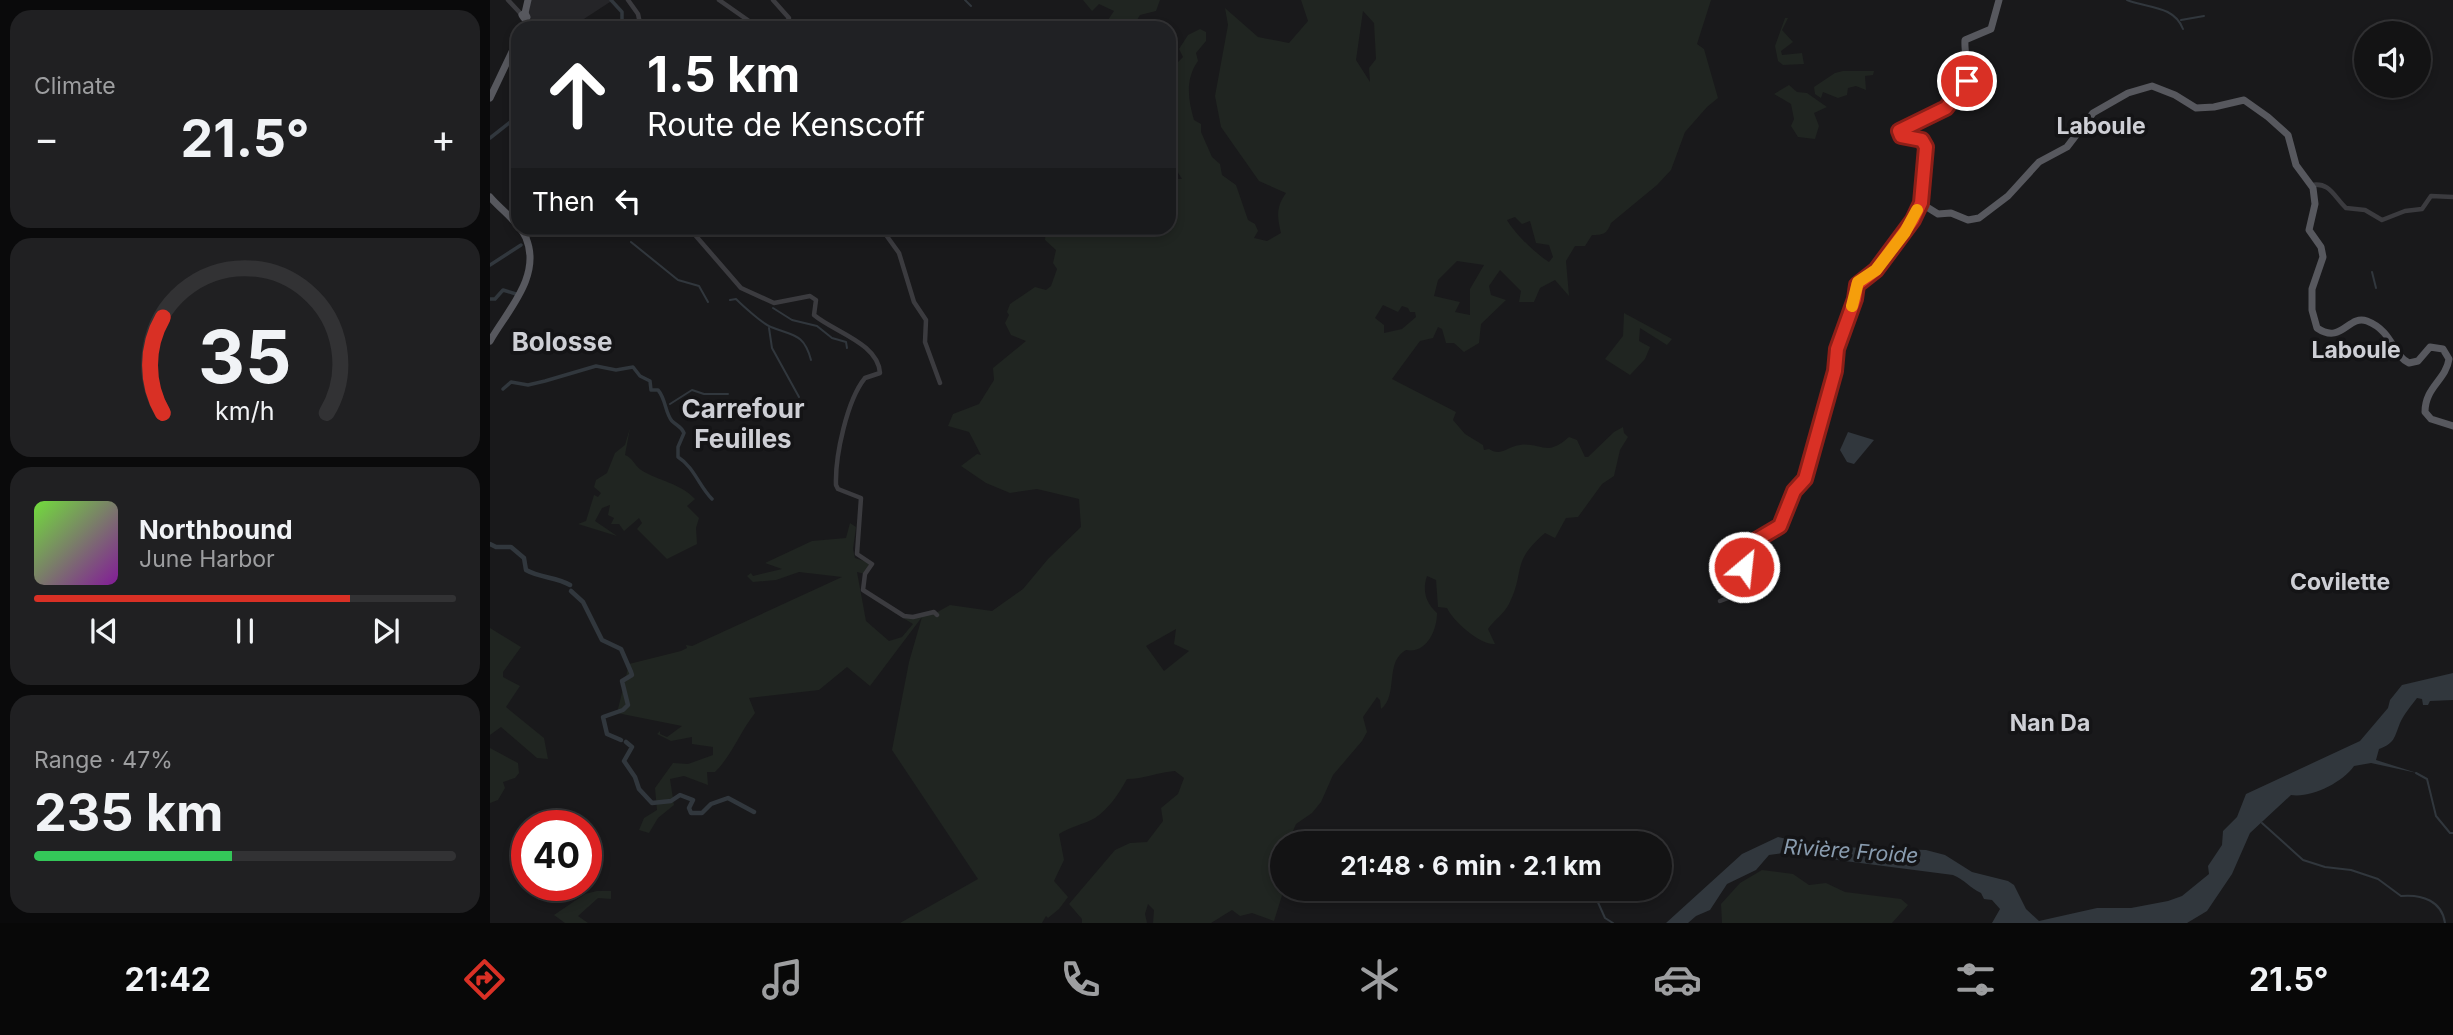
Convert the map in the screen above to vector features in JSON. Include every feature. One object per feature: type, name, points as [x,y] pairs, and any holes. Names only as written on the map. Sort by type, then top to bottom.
[{"type":"main road","points":[[523,21],[528,0]]},
{"type":"main road","points":[[1999,0],[1991,29],[1965,40],[1967,81],[1954,100],[1940,112],[1899,131],[1901,136],[1922,140],[1926,147],[1921,203],[1938,214],[1951,213],[1968,220],[1979,218],[2008,196],[2039,162],[2067,147],[2093,113],[2128,93],[2149,86],[2175,95],[2196,108],[2214,107],[2239,100],[2249,101],[2288,135],[2296,165],[2312,185],[2315,204],[2309,230],[2323,257],[2311,294],[2317,328],[2336,334],[2356,321],[2369,322],[2388,336],[2401,358],[2409,363],[2418,360],[2430,347],[2443,349],[2449,359],[2448,367],[2428,395],[2426,412],[2431,419],[2453,426]]},
{"type":"main road","points":[[490,98],[511,54]]},
{"type":"main road","points":[[490,197],[511,221]]},
{"type":"main road","points":[[490,341],[526,282],[529,258],[523,235]]},
{"type":"street","points":[[508,0],[529,21]]},
{"type":"street","points":[[628,0],[640,21]]},
{"type":"street","points":[[719,0],[749,21]]},
{"type":"street","points":[[773,0],[789,18],[788,21]]},
{"type":"street","points":[[2312,185],[2328,187],[2346,208],[2365,209],[2382,220],[2405,211],[2422,209],[2431,196],[2453,197]]},
{"type":"street","points":[[1720,601],[1744,592],[1745,565],[1758,539],[1780,526],[1794,491],[1805,479],[1835,371],[1837,349],[1855,299],[1856,286],[1876,270],[1905,232],[1921,203]]},
{"type":"street","points":[[695,235],[741,288],[774,303],[810,296],[816,300],[814,315],[830,328],[859,342],[873,354],[880,373],[862,381],[846,421],[836,485],[838,489],[861,498],[857,554],[872,564],[865,574],[863,590],[904,616],[936,613]]},
{"type":"street","points":[[886,235],[899,253],[914,302],[926,320],[925,342],[940,383]]},
{"type":"shaded area","points":[[531,0],[613,0],[581,21],[533,21],[528,15]]},
{"type":"shaded area","points":[[1083,0],[1160,0],[1156,11],[1140,15],[1136,21],[1108,21],[1114,11],[1099,4],[1092,11]]},
{"type":"shaded area","points":[[1301,0],[1711,0],[1697,44],[1704,49],[1718,98],[1685,132],[1671,170],[1657,185],[1611,223],[1604,233],[1592,235],[1585,246],[1575,246],[1566,261],[1569,296],[1555,280],[1540,288],[1534,302],[1519,302],[1521,291],[1500,270],[1489,286],[1491,295],[1506,300],[1481,324],[1479,343],[1464,352],[1454,343],[1446,343],[1442,329],[1438,327],[1433,338],[1420,341],[1392,379],[1456,412],[1453,420],[1465,434],[1483,445],[1484,450],[1501,452],[1524,445],[1549,448],[1569,437],[1577,440],[1585,457],[1588,457],[1623,427],[1628,437],[1620,450],[1614,476],[1602,484],[1578,517],[1566,518],[1555,538],[1545,533],[1527,552],[1509,604],[1488,629],[1495,644],[1475,637],[1461,626],[1447,608],[1438,607],[1436,580],[1427,576],[1426,596],[1437,613],[1429,640],[1419,648],[1406,650],[1399,655],[1386,703],[1381,709],[1377,697],[1363,717],[1367,732],[1333,775],[1321,802],[1312,813],[1296,824],[1293,831],[1270,831],[1270,901],[1280,901],[1274,921],[1252,913],[1240,916],[1232,910],[1211,923],[1153,923],[1154,910],[1148,904],[1145,914],[1147,923],[1082,923],[1082,919],[1069,904],[1115,850],[1130,843],[1147,842],[1163,821],[1161,808],[1178,794],[1184,778],[1175,771],[1127,779],[1100,815],[1059,834],[1064,860],[1054,881],[1068,897],[1059,909],[1048,918],[1046,916],[1042,923],[900,923],[978,879],[892,750],[909,662],[922,617],[870,686],[847,667],[819,690],[749,698],[755,713],[721,765],[715,772],[707,772],[708,785],[684,776],[670,779],[674,805],[658,818],[649,833],[639,830],[644,818],[657,810],[655,788],[673,763],[688,764],[713,755],[713,747],[692,744],[692,737],[671,741],[657,734],[660,731],[660,734],[667,737],[682,726],[617,713],[629,664],[681,651],[687,648],[686,645],[692,646],[842,577],[799,572],[776,580],[753,582],[747,576],[751,573],[753,576],[782,569],[765,563],[812,541],[846,538],[850,523],[856,527],[853,549],[855,558],[870,563],[865,574],[857,572],[866,621],[889,641],[902,637],[913,624],[890,610],[902,616],[934,614],[950,605],[992,611],[1023,589],[1048,559],[1081,527],[1079,499],[1037,489],[1010,493],[986,483],[961,466],[977,454],[981,455],[969,432],[948,426],[953,414],[979,404],[994,380],[993,368],[1026,341],[1011,335],[1005,323],[1009,315],[1007,312],[1010,304],[1035,287],[1046,290],[1051,286],[1057,269],[1053,263],[1056,250],[1045,240],[1045,235],[1176,235],[1176,179],[1182,179],[1176,169],[1176,64],[1183,57],[1179,49],[1188,35],[1200,29],[1206,32],[1206,41],[1196,53],[1198,61],[1189,82],[1194,120],[1201,124],[1201,132],[1212,157],[1220,164],[1222,175],[1236,185],[1248,220],[1255,224],[1258,231],[1254,238],[1267,241],[1281,233],[1278,212],[1286,193],[1259,181],[1221,127],[1215,96],[1228,25],[1225,8],[1258,37],[1289,43],[1308,21]],"holes":[[[1363,11],[1374,23],[1376,59],[1369,68],[1370,82],[1356,60]],[[1515,217],[1522,224],[1530,221],[1536,243],[1549,245],[1553,257],[1549,262],[1526,243],[1507,220]],[[1457,261],[1484,265],[1470,289],[1470,315],[1455,312],[1460,302],[1434,296],[1438,280]],[[1383,305],[1398,312],[1402,306],[1408,308],[1410,312],[1415,312],[1416,317],[1402,329],[1384,333],[1384,325],[1375,318]],[[1176,629],[1174,644],[1189,651],[1164,671],[1146,646]]]},
{"type":"shaded area","points":[[1785,18],[1788,18],[1782,30],[1793,42],[1781,51],[1782,55],[1802,53],[1804,64],[1783,65],[1778,61],[1775,46]]},
{"type":"shaded area","points":[[1874,71],[1873,75],[1865,76],[1866,90],[1856,86],[1848,88],[1847,95],[1838,98],[1823,92],[1821,98],[1815,94],[1814,87],[1835,73]]},
{"type":"shaded area","points":[[1789,85],[1827,107],[1814,113],[1819,126],[1815,139],[1798,137],[1791,126],[1794,119],[1791,104],[1774,94]]},
{"type":"shaded area","points":[[1624,313],[1672,339],[1667,345],[1640,328],[1639,341],[1650,347],[1645,359],[1630,375],[1605,359],[1623,336]]},
{"type":"shaded area","points":[[630,428],[625,455],[641,470],[683,489],[695,499],[687,506],[699,518],[696,528],[697,544],[667,559],[637,529],[642,523],[639,518],[624,531],[619,524],[611,524],[614,518],[608,515],[610,505],[602,508],[595,521],[617,536],[578,524],[586,521],[594,495],[598,497],[601,493],[594,487],[596,480],[607,473],[615,453],[625,445]]},
{"type":"shaded area","points":[[490,628],[521,647],[503,672],[503,677],[520,686],[506,707],[544,738],[548,759],[537,758],[501,727],[490,735]]},
{"type":"shaded area","points":[[490,748],[518,763],[519,773],[515,778],[503,782],[505,788],[498,800],[490,803]]},
{"type":"shaded area","points":[[1762,870],[1793,874],[1809,885],[1826,883],[1845,892],[1901,899],[1908,905],[1892,923],[1722,923],[1721,904],[1740,883]]},
{"type":"shaded area","points":[[602,891],[611,891],[611,899],[602,898]]},
{"type":"shaded area","points":[[575,901],[595,901],[578,916],[588,923],[565,923],[554,915]]},
{"type":"water","points":[[1848,432],[1874,440],[1854,464],[1847,462],[1840,450]]},
{"type":"water","name":"Rivière Froide","points":[[2453,673],[2453,700],[2430,701],[2428,705],[2423,705],[2422,699],[2417,698],[2393,739],[2379,749],[2376,760],[2417,773],[2371,763],[2354,766],[2342,778],[2317,792],[2291,795],[2250,833],[2232,874],[2207,911],[2187,923],[1992,923],[2000,909],[1992,900],[1984,899],[1981,893],[1953,875],[1783,853],[1769,855],[1756,870],[1727,884],[1710,910],[1688,923],[1666,923],[1742,854],[1778,837],[1813,845],[1816,840],[1839,847],[1926,850],[1945,855],[1972,872],[2014,885],[2026,909],[2039,921],[2097,908],[2131,908],[2168,901],[2182,896],[2209,874],[2208,866],[2222,845],[2223,831],[2237,817],[2246,794],[2360,741],[2388,708],[2390,700],[2402,685]]},
{"type":"waterway","points":[[611,0],[622,12],[622,21]]},
{"type":"waterway","points":[[965,0],[971,6]]},
{"type":"waterway","points":[[2127,0],[2166,11],[2179,21],[2183,29]]},
{"type":"waterway","points":[[2181,20],[2204,16]]},
{"type":"waterway","points":[[490,138],[511,122]]},
{"type":"waterway","points":[[631,242],[678,280],[699,286],[708,302]]},
{"type":"waterway","points":[[490,265],[521,245]]},
{"type":"waterway","points":[[2372,272],[2376,288]]},
{"type":"waterway","points":[[490,299],[495,299],[503,290],[516,294]]},
{"type":"waterway","points":[[730,300],[736,299],[768,325],[797,337],[805,345],[811,360]]},
{"type":"waterway","points":[[773,308],[792,320],[817,326],[832,338],[846,342],[847,348]]},
{"type":"waterway","points":[[769,328],[772,348],[799,397]]},
{"type":"waterway","points":[[503,389],[511,382],[528,385],[596,366],[616,370],[633,367],[640,376],[650,381],[651,390],[658,390],[670,418],[683,431],[678,457],[688,466],[712,499]]},
{"type":"waterway","points":[[670,404],[692,390],[704,394],[728,394]]},
{"type":"waterway","points":[[490,544],[496,547],[511,547],[524,558],[526,570],[570,585]]},
{"type":"waterway","points":[[571,591],[583,602],[602,640],[621,649],[631,672],[632,675],[622,681],[628,705],[623,710],[603,717],[607,734],[621,740]]},
{"type":"waterway","points":[[626,742],[632,747],[624,761],[635,777],[639,789],[652,803],[671,801],[680,795],[693,800],[689,808],[691,813],[702,813],[711,804],[728,798],[754,812]]},
{"type":"waterway","points":[[2416,773],[2427,779],[2436,816],[2450,833],[2453,833]]},
{"type":"waterway","points":[[2262,823],[2303,860],[2378,879],[2401,896],[2430,900],[2440,909],[2445,923]]},
{"type":"waterway","points":[[1597,901],[1605,918],[1613,923]]},
{"type":"slow traffic","points":[[1852,306],[1858,282],[1876,270],[1905,232],[1917,210]]},
{"type":"district","name":"Laboule","points":[[2101,126]]},
{"type":"district","name":"Bolosse","points":[[562,341]]},
{"type":"district","name":"Laboule","points":[[2356,350]]},
{"type":"district","name":"Carrefour Feuilles","points":[[743,422]]},
{"type":"district","name":"Covilette","points":[[2340,582]]},
{"type":"district","name":"Nan Da","points":[[2050,723]]},
{"type":"route","points":[[1744,567],[1758,539],[1776,531],[1780,526],[1794,491],[1805,479],[1835,371],[1837,349],[1855,299],[1855,289],[1860,281],[1876,270],[1905,232],[1921,203],[1925,143],[1918,138],[1901,136],[1899,131],[1946,108],[1967,81]]}]
